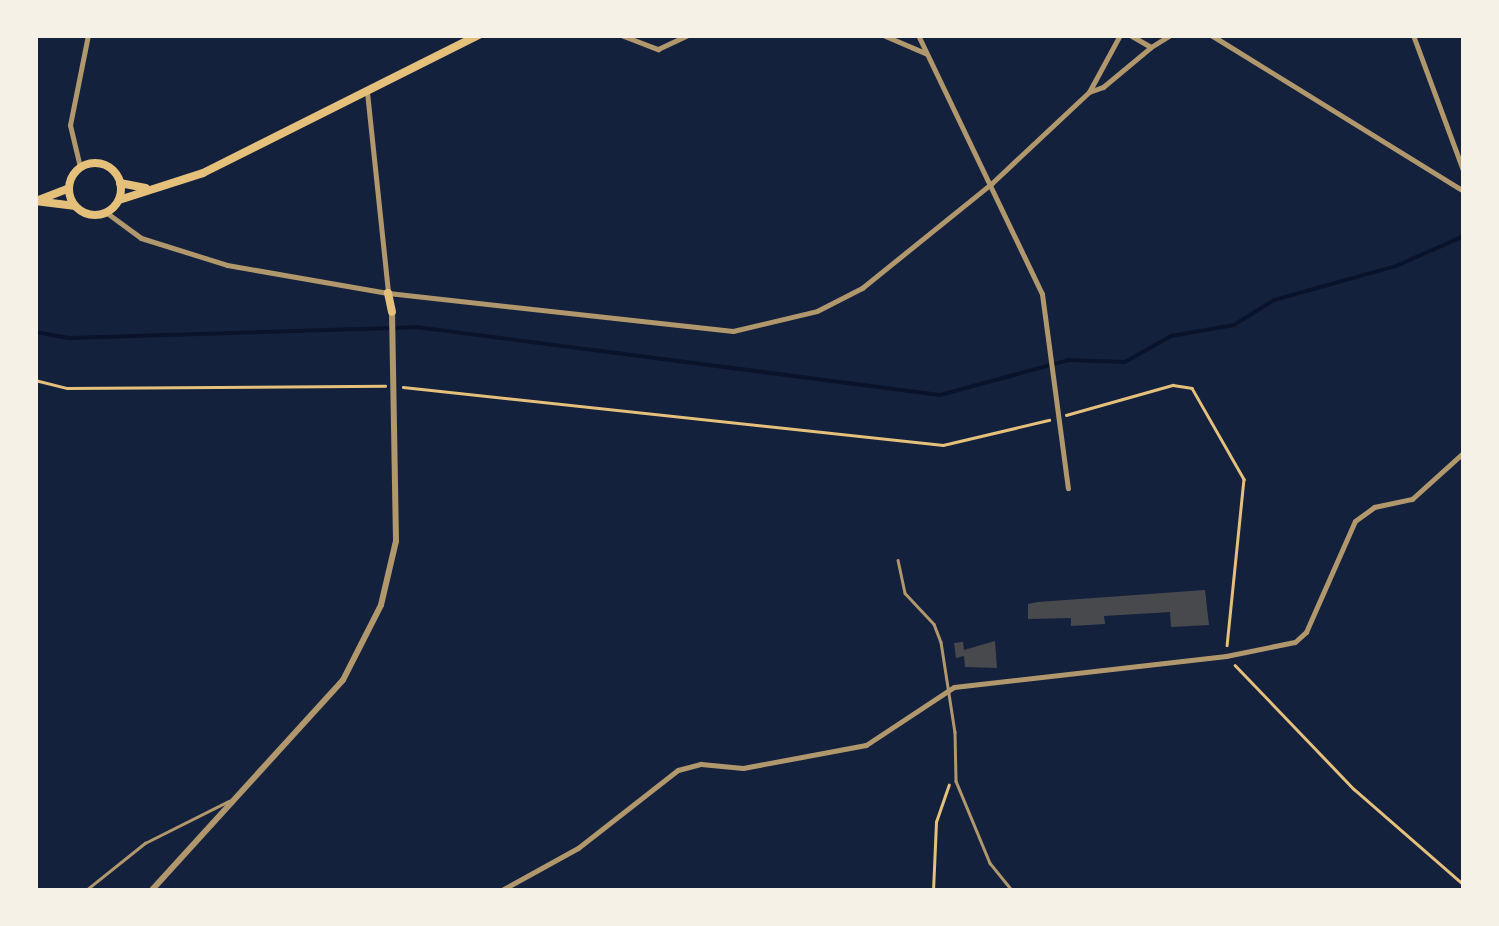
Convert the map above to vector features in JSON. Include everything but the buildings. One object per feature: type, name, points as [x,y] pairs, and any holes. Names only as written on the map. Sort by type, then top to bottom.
[{"type":"main road","points":[[35,201],[74,206],[90,215],[107,212],[119,200],[203,173],[479,35]]},
{"type":"main road","points":[[35,201],[68,189],[80,167],[104,164],[120,183],[150,189]]},
{"type":"main road","points":[[119,200],[120,183]]},
{"type":"main road","points":[[68,189],[74,206]]},
{"type":"main road","points":[[388,292],[392,312]]},
{"type":"street","points":[[80,167],[70,125],[88,35]]},
{"type":"street","points":[[621,35],[658,49],[688,35]]},
{"type":"street","points":[[883,35],[928,54]]},
{"type":"street","points":[[918,35],[1042,294],[1068,488]]},
{"type":"street","points":[[107,212],[140,238],[194,258],[388,292],[733,331],[817,310],[862,288],[992,183],[1089,92],[1120,35]]},
{"type":"street","points":[[1130,35],[1151,47]]},
{"type":"street","points":[[1089,92],[1103,88],[1151,47],[1178,35]]},
{"type":"street","points":[[1210,35],[1464,191]]},
{"type":"street","points":[[1413,35],[1464,173]]},
{"type":"street","points":[[367,92],[388,292]]},
{"type":"street","points":[[151,891],[344,680],[360,656],[381,605],[396,541],[392,312]]},
{"type":"street","points":[[500,891],[578,848],[678,770],[701,764],[743,768],[866,745],[949,689],[1226,656],[1296,642],[1306,632],[1356,521],[1374,507],[1412,499],[1464,452]]},
{"type":"lane","points":[[898,560],[905,592],[934,624],[941,642],[956,781],[990,863],[1013,891]]},
{"type":"lane","points":[[86,891],[146,843],[239,796]]},
{"type":"path","points":[[35,380],[67,388],[395,386],[943,444],[1173,386],[1192,388],[1244,478],[1226,656],[1354,790],[1464,885]]},
{"type":"path","points":[[933,891],[936,822],[954,764]]},
{"type":"waterway","points":[[35,332],[70,338],[416,327],[940,395],[1069,360],[1125,362],[1171,336],[1234,325],[1274,300],[1396,266],[1464,236]]}]
